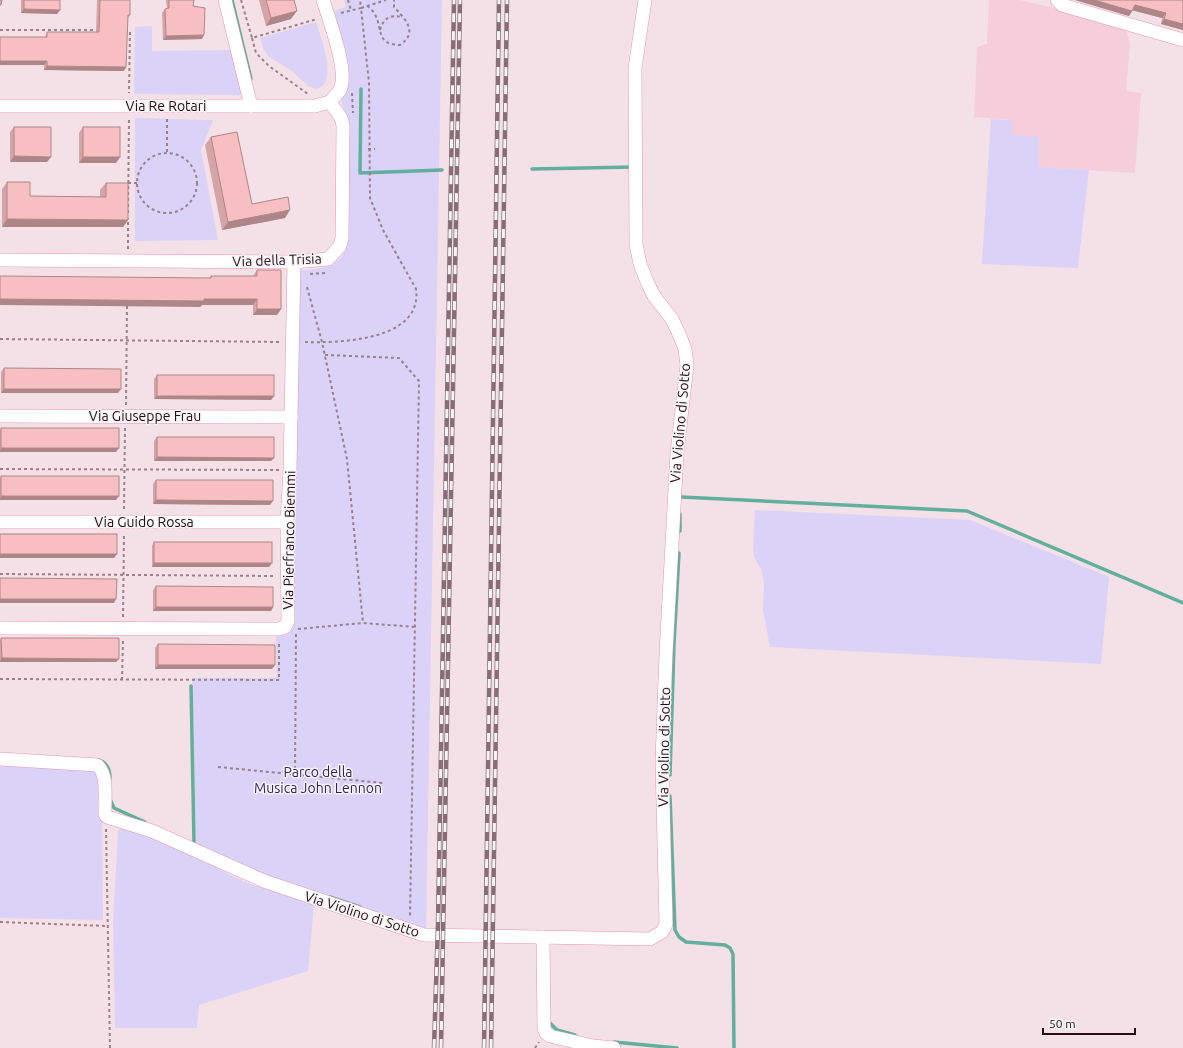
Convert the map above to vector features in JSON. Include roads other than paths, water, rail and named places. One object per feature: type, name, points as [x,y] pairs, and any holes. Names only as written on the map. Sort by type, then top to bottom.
[{"type":"street","points":[[225,0],[251,106]]},
{"type":"street","points":[[323,0],[341,60],[342,81],[340,89],[327,104]]},
{"type":"street","name":"Via Violino di Sotto","points":[[0,759],[97,765],[102,770],[104,776],[108,818],[152,831],[264,882],[424,935],[650,940],[662,932],[666,924],[662,768],[665,661],[677,453],[687,365],[685,349],[680,336],[672,319],[654,296],[648,284],[640,264],[636,244],[635,68],[645,0]]},
{"type":"street","points":[[1057,0],[1062,5],[1183,40]]},
{"type":"street","name":"Via Re Rotari","points":[[0,106],[251,106],[327,104]]},
{"type":"street","name":"Via della Trisia","points":[[0,260],[294,262],[328,259],[340,246],[342,238],[342,125],[341,118],[327,104]]},
{"type":"street","name":"Via Pierfranco Biemmi","points":[[0,628],[279,629],[285,627],[288,621],[289,576],[287,522],[290,470],[294,262]]},
{"type":"street","name":"Via Giuseppe Frau","points":[[0,416],[291,417]]},
{"type":"street","name":"Via Guido Rossa","points":[[0,522],[287,522]]},
{"type":"street","points":[[543,937],[544,1028],[546,1033],[550,1036],[593,1046],[614,1048]]},
{"type":"waterway","points":[[232,0],[251,79]]},
{"type":"waterway","points":[[361,89],[360,173],[442,170]]},
{"type":"waterway","points":[[532,169],[633,167]]},
{"type":"waterway","points":[[681,497],[967,511],[1183,603]]},
{"type":"waterway","points":[[680,514],[680,531]]},
{"type":"waterway","points":[[670,775],[674,644],[679,553]]},
{"type":"waterway","points":[[191,686],[194,843]]},
{"type":"waterway","points":[[99,760],[108,767],[110,778]]},
{"type":"waterway","points":[[670,796],[675,930],[679,937],[686,942],[725,945],[730,948],[733,954],[734,1048]]},
{"type":"waterway","points":[[110,799],[114,808],[145,822]]},
{"type":"waterway","points":[[330,897],[360,907]]},
{"type":"waterway","points":[[548,1021],[557,1030],[575,1035]]},
{"type":"waterway","points":[[614,1042],[677,1048]]},
{"type":"railway","points":[[434,1048],[438,924],[454,0]]},
{"type":"railway","points":[[441,1048],[460,0]]},
{"type":"railway","points":[[484,1048],[499,0]]},
{"type":"railway","points":[[491,1048],[507,0]]},
{"type":"park label","name":"Parco della Musica John Lennon","points":[[318,780]]}]
